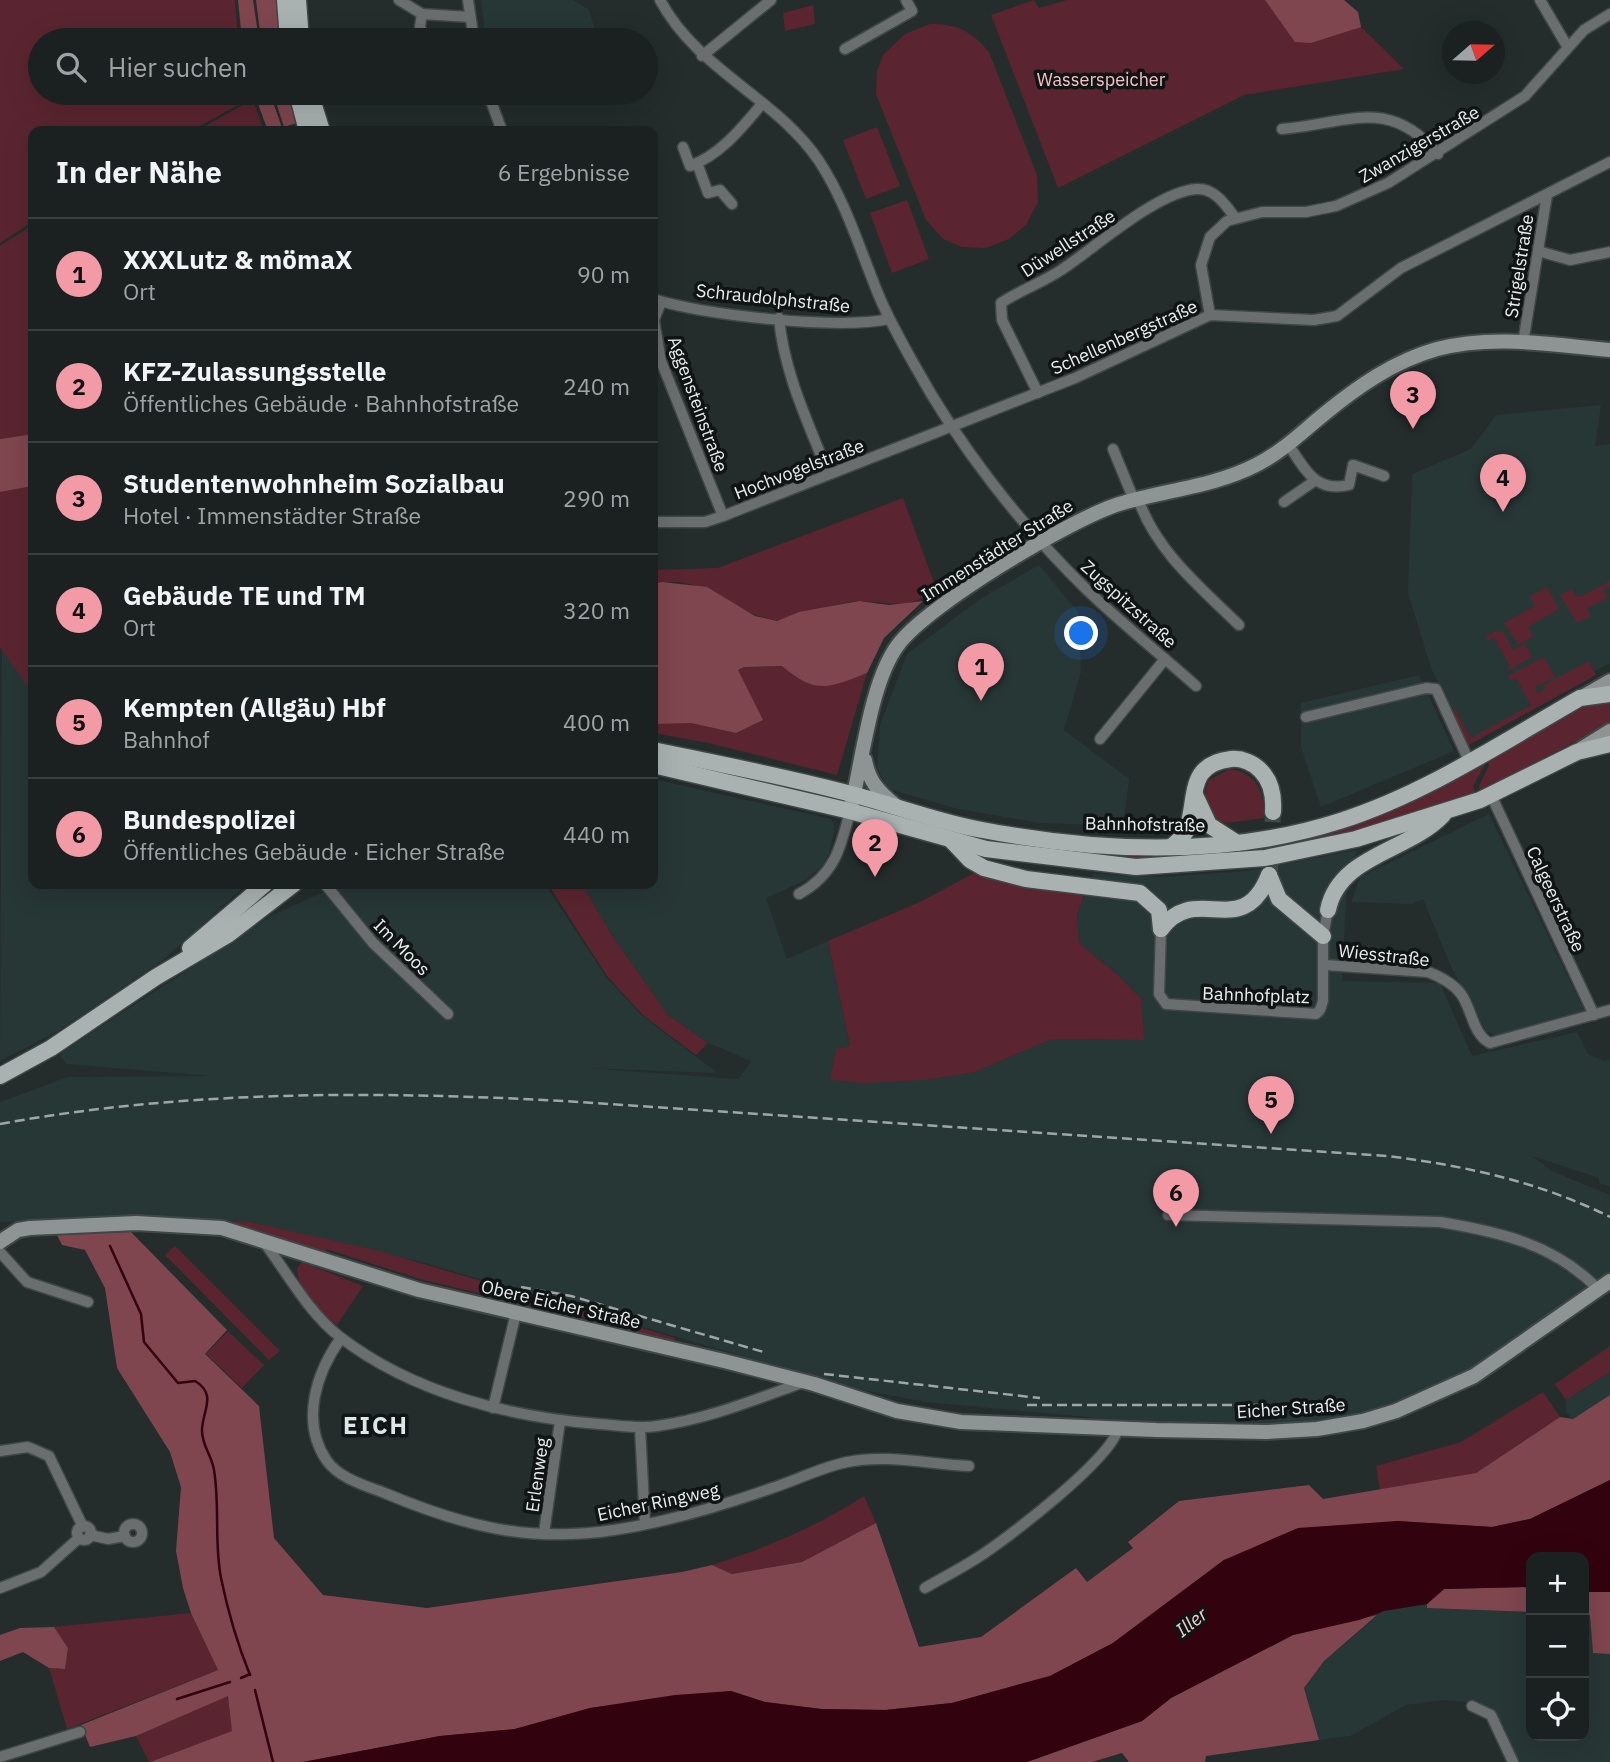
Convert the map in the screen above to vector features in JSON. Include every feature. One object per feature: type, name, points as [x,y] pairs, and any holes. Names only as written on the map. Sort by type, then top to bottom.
[{"type":"main road","points":[[285,0],[287,28]]},
{"type":"main road","points":[[298,0],[299,28]]},
{"type":"main road","points":[[300,105],[306,126]]},
{"type":"main road","points":[[314,105],[320,126]]},
{"type":"main road","points":[[1580,698],[1610,694]]},
{"type":"main road","name":"Bahnhofstraße","points":[[658,751],[805,782],[978,829],[1097,844],[1171,847],[1237,843],[1343,820],[1408,793],[1580,698]]},
{"type":"main road","points":[[658,766],[850,811],[986,849],[1136,867],[1265,858],[1343,842],[1444,813],[1491,795],[1577,752],[1610,744]]},
{"type":"main road","points":[[1171,847],[1188,827],[1194,787],[1207,768],[1220,761],[1236,758],[1248,762],[1266,776],[1271,787],[1273,812]]},
{"type":"main road","points":[[1194,787],[1203,819],[1237,843]]},
{"type":"main road","points":[[1328,911],[1334,891],[1349,872],[1421,834],[1444,813]]},
{"type":"main road","points":[[950,839],[970,859],[1005,874],[1140,893],[1159,910],[1161,929]]},
{"type":"main road","points":[[1161,929],[1182,910],[1229,910],[1247,906],[1264,889],[1269,876],[1279,898],[1323,936]]},
{"type":"main road","points":[[156,976],[259,889]]},
{"type":"main road","points":[[0,1076],[51,1048],[156,976],[229,934],[288,889]]},
{"type":"street","points":[[399,0],[422,14],[470,17]]},
{"type":"street","points":[[468,0],[472,28]]},
{"type":"street","name":"Zugspitzstraße","points":[[660,0],[677,27],[702,56],[795,133],[819,162],[839,194],[890,319],[952,426],[1042,543],[1085,588],[1196,686]]},
{"type":"street","points":[[702,56],[771,0]]},
{"type":"street","points":[[845,49],[912,11],[906,0]]},
{"type":"street","points":[[1540,0],[1567,46]]},
{"type":"street","points":[[420,28],[422,14]]},
{"type":"street","name":"Zwanzigerstraße","points":[[1234,216],[1262,212],[1306,212],[1336,206],[1376,189],[1438,154],[1525,96],[1567,46],[1584,30],[1610,14]]},
{"type":"street","points":[[492,105],[500,126]]},
{"type":"street","points":[[683,147],[690,166],[696,163],[720,148],[761,105]]},
{"type":"street","points":[[1282,129],[1343,117],[1374,117],[1399,121],[1422,135],[1438,154]]},
{"type":"street","name":"Schellenbergstraße","points":[[952,426],[1038,393],[1210,315],[1314,320],[1337,316],[1401,268],[1610,162]]},
{"type":"street","points":[[696,163],[708,193],[720,190],[732,204]]},
{"type":"street","name":"Düwellstraße","points":[[1038,393],[1002,320],[1001,303],[1066,268],[1108,234],[1165,201],[1195,189],[1209,191],[1234,216]]},
{"type":"street","name":"Strigelstraße","points":[[1523,342],[1547,195]]},
{"type":"street","points":[[1210,315],[1201,265],[1205,248],[1210,237],[1234,216]]},
{"type":"street","points":[[1538,251],[1570,260],[1610,252]]},
{"type":"street","name":"Schraudolphstraße","points":[[658,300],[779,318],[869,323],[890,319]]},
{"type":"street","points":[[779,318],[782,347],[791,379],[828,473]]},
{"type":"street","name":"Immenstädter Straße","points":[[850,811],[886,667],[897,645],[933,611],[1042,543],[1085,518],[1136,500],[1235,475],[1288,444],[1350,395],[1401,363],[1436,350],[1474,341],[1523,342],[1610,350]]},
{"type":"street","name":"Aggensteinstraße","points":[[658,343],[661,361],[723,516]]},
{"type":"street","name":"Hochvogelstraße","points":[[658,520],[705,522],[952,426]]},
{"type":"street","points":[[1288,444],[1313,482],[1334,488],[1349,485],[1353,466],[1384,476]]},
{"type":"street","points":[[1113,449],[1147,525],[1172,560],[1239,625]]},
{"type":"street","points":[[1284,502],[1313,482]]},
{"type":"street","points":[[1100,739],[1165,659]]},
{"type":"street","name":"Bahnhofstraße","points":[[1580,698],[1610,681]]},
{"type":"street","points":[[1306,718],[1426,688],[1436,689],[1469,761]]},
{"type":"street","points":[[1577,752],[1610,731]]},
{"type":"street","points":[[863,752],[868,776],[874,787],[896,806]]},
{"type":"street","name":"Calgeerstraße","points":[[1491,795],[1594,1015]]},
{"type":"street","points":[[799,894],[817,883],[832,867],[844,841],[850,811]]},
{"type":"street","name":"Im Moos","points":[[329,889],[373,943],[448,1014]]},
{"type":"street","points":[[336,889],[337,899]]},
{"type":"street","name":"Bahnhofplatz","points":[[1161,929],[1159,994],[1166,1004],[1178,1007],[1316,1014],[1322,1006],[1325,965],[1323,936],[1328,911]]},
{"type":"street","name":"Wiesstraße","points":[[1325,965],[1428,972],[1443,978],[1460,993],[1480,1036],[1490,1043],[1610,1010]]},
{"type":"street","name":"Eicher Straße","points":[[1118,1429],[1266,1432],[1363,1421],[1438,1394],[1474,1376],[1604,1285],[1540,1247],[1440,1222],[1168,1215]]},
{"type":"street","name":"Obere Eicher Straße","points":[[0,1242],[18,1230],[136,1223],[222,1228],[298,1250],[371,1277],[804,1382],[897,1411],[961,1422],[1118,1429]]},
{"type":"street","points":[[261,1239],[317,1314],[341,1338],[410,1376],[493,1408],[560,1421],[640,1427],[677,1423],[718,1413],[804,1382]]},
{"type":"street","points":[[287,1274],[298,1250]]},
{"type":"street","points":[[0,1252],[27,1282],[88,1301]]},
{"type":"street","points":[[493,1408],[516,1313]]},
{"type":"street","name":"Eicher Ringweg","points":[[341,1338],[328,1356],[316,1390],[312,1419],[321,1449],[337,1470],[368,1486],[467,1525],[492,1530],[544,1533],[613,1530],[721,1506],[849,1461],[895,1460],[969,1466]]},
{"type":"street","points":[[763,1396],[779,1376]]},
{"type":"street","name":"Erlenweg","points":[[544,1533],[560,1421]]},
{"type":"street","points":[[640,1427],[645,1524]]},
{"type":"street","points":[[925,1588],[978,1558],[1057,1495],[1093,1464],[1116,1437],[1118,1429]]},
{"type":"street","points":[[0,1451],[28,1447],[49,1456],[83,1527],[89,1529],[90,1535]]},
{"type":"street","points":[[79,1538],[78,1531],[83,1527]]},
{"type":"street","points":[[90,1535],[108,1539],[125,1536]]},
{"type":"street","points":[[0,1588],[41,1572],[79,1538],[86,1539],[90,1535]]},
{"type":"street","points":[[1472,1706],[1491,1716],[1513,1762]]},
{"type":"street","points":[[0,1757],[80,1732]]},
{"type":"shaded area","points":[[238,0],[253,0],[257,28],[241,28]]},
{"type":"shaded area","points":[[256,0],[279,0],[282,28],[260,28]]},
{"type":"shaded area","points":[[481,0],[573,0],[589,10],[594,28],[484,28]]},
{"type":"shaded area","points":[[1265,0],[1344,0],[1358,12],[1361,27],[1311,43],[1295,42]]},
{"type":"shaded area","points":[[258,105],[274,105],[281,126],[266,126]]},
{"type":"shaded area","points":[[277,105],[295,105],[300,122],[284,126]]},
{"type":"shaded area","points":[[1601,405],[1595,446],[1610,444],[1610,663],[1468,741],[1431,668],[1408,593],[1412,474],[1471,449],[1496,415]]},
{"type":"shaded area","points":[[28,435],[28,487],[0,492],[0,439]]},
{"type":"shaded area","points":[[1039,565],[1078,612],[1081,672],[1064,730],[1129,779],[1123,826],[1040,823],[958,809],[889,789],[877,769],[880,725],[907,654],[977,601]]},
{"type":"shaded area","points":[[658,583],[707,587],[755,616],[777,621],[799,612],[859,601],[889,605],[923,601],[884,638],[867,673],[854,678],[823,686],[804,681],[782,666],[744,667],[738,670],[763,720],[736,733],[691,723],[658,724]]},
{"type":"shaded area","points":[[2,646],[28,686],[28,889],[241,889],[163,960],[58,1031],[0,1061]]},
{"type":"shaded area","points":[[1419,675],[1454,751],[1321,807],[1301,747],[1301,703]]},
{"type":"shaded area","points":[[658,780],[831,819],[835,827],[829,854],[822,866],[806,880],[766,898],[787,959],[828,941],[850,1047],[836,1049],[830,1080],[925,1080],[975,1072],[1052,1039],[1143,1040],[1141,999],[1118,975],[1079,943],[1077,914],[1093,874],[1162,877],[1246,871],[1357,850],[1347,884],[1342,981],[1440,983],[1472,1056],[1577,1032],[1588,1054],[1604,1061],[1610,1060],[1610,1187],[1599,1183],[1599,1178],[1532,1156],[1552,1171],[1610,1195],[1610,1274],[1478,1367],[1393,1405],[1315,1423],[1219,1426],[1131,1421],[925,1402],[847,1387],[425,1263],[245,1221],[105,1217],[0,1222],[0,1102],[68,1077],[211,1076],[66,1064],[59,1054],[272,915],[330,889],[548,889],[606,977],[642,1016],[715,1071],[587,1068],[738,1079],[752,1061],[708,1043],[668,1015],[611,934],[585,889],[658,889]]},
{"type":"shaded area","points":[[1489,814],[1585,1012],[1497,1036],[1486,1031],[1453,971],[1423,899],[1412,904],[1351,902],[1360,877]]},
{"type":"shaded area","points":[[131,1232],[227,1330],[205,1354],[259,1406],[274,1538],[323,1595],[427,1608],[682,1572],[712,1565],[732,1574],[802,1562],[876,1523],[919,1647],[981,1637],[1076,1568],[1087,1582],[1133,1548],[1128,1542],[1179,1501],[1309,1485],[1323,1499],[1476,1473],[1560,1417],[1573,1419],[1610,1395],[1610,1480],[1530,1519],[1492,1527],[1397,1521],[1224,1560],[1113,1643],[1050,1676],[952,1703],[885,1710],[821,1709],[765,1702],[731,1691],[590,1708],[515,1729],[440,1736],[303,1762],[150,1762],[232,1731],[228,1696],[136,1736],[90,1747],[81,1725],[218,1670],[191,1613],[183,1588],[176,1551],[181,1487],[170,1452],[117,1368],[105,1288],[85,1250],[62,1245],[56,1233]]},
{"type":"shaded area","points":[[1610,1372],[1610,1395],[1573,1419],[1566,1412],[1566,1400]]},
{"type":"shaded area","points":[[1526,1587],[1526,1612],[1427,1608],[1427,1604],[1444,1589]]},
{"type":"shaded area","points":[[1589,1592],[1610,1592],[1610,1654],[1593,1653]]},
{"type":"shaded area","points":[[1427,1604],[1428,1608],[1526,1612],[1526,1741],[1589,1741],[1590,1615],[1593,1652],[1610,1654],[1610,1762],[1516,1762],[1494,1715],[1473,1703],[1444,1700],[1406,1705],[1350,1736],[1319,1740],[1304,1688],[1324,1661],[1383,1611]]},
{"type":"shaded area","points":[[1377,1615],[1324,1661],[1304,1688],[1319,1740],[1206,1756],[1205,1762],[1129,1762],[1122,1753],[1092,1762],[1027,1762],[1142,1721],[1171,1698],[1293,1635]]},
{"type":"shaded area","points":[[54,1627],[68,1648],[65,1669],[49,1668],[23,1652],[0,1661],[0,1635],[20,1628]]},
{"type":"green space","points":[[0,0],[235,0],[237,28],[28,28],[28,105],[238,105],[200,126],[28,126],[28,224],[0,243]]},
{"type":"green space","name":"Wasserspeicher","points":[[1034,0],[1039,8],[1067,0],[1344,0],[1358,12],[1361,27],[1404,69],[1244,95],[1058,188],[991,15]]},
{"type":"green space","points":[[813,5],[815,24],[785,31],[783,13]]},
{"type":"green space","points":[[930,24],[948,25],[963,30],[989,52],[1037,175],[1038,202],[1026,225],[1009,239],[986,248],[962,247],[943,239],[926,220],[876,94],[877,71],[883,55],[905,34]]},
{"type":"green space","points":[[242,105],[255,105],[262,126],[206,126]]},
{"type":"green space","points":[[877,127],[900,186],[866,199],[843,140]]},
{"type":"green space","points":[[907,200],[929,259],[892,273],[870,213]]},
{"type":"green space","points":[[28,228],[28,435],[0,439],[0,246]]},
{"type":"green space","points":[[28,487],[28,687],[0,647],[0,492]]},
{"type":"green space","points":[[903,498],[936,588],[918,600],[901,604],[851,602],[773,620],[743,609],[703,588],[672,582],[658,583],[658,570],[718,568]]},
{"type":"green space","points":[[1610,581],[1610,586],[1603,590],[1608,598],[1587,608],[1591,616],[1577,623],[1560,595],[1572,589],[1576,596],[1582,596]]},
{"type":"green space","points":[[1547,587],[1559,609],[1528,627],[1533,637],[1518,645],[1504,623],[1535,606],[1530,596]]},
{"type":"green space","points":[[1496,631],[1503,632],[1513,650],[1525,644],[1532,657],[1506,672],[1510,666],[1494,638],[1488,640],[1486,636]]},
{"type":"green space","points":[[1544,657],[1555,677],[1535,687],[1538,693],[1545,689],[1544,685],[1589,661],[1596,675],[1467,746],[1452,714],[1455,708],[1471,738],[1531,705],[1516,678],[1511,680],[1508,676]]},
{"type":"green space","points":[[782,666],[804,681],[823,685],[843,682],[867,673],[837,775],[709,743],[658,734],[658,723],[691,723],[736,733],[762,720],[738,670],[744,667]]},
{"type":"green space","points":[[1610,699],[1610,723],[1480,792],[1479,786],[1489,765],[1485,758],[1583,704]]},
{"type":"green space","points":[[1482,760],[1484,766],[1473,786],[1476,795],[1319,844],[1265,853],[1195,859],[1079,857],[1079,848],[1256,845]]},
{"type":"green space","points":[[1230,769],[1247,775],[1258,785],[1263,800],[1264,818],[1226,823],[1215,820],[1206,801],[1207,786],[1209,780]]},
{"type":"green space","points":[[974,873],[1014,885],[1085,893],[1077,914],[1079,943],[1118,975],[1141,999],[1144,1040],[1052,1039],[975,1072],[925,1080],[865,1083],[830,1080],[836,1049],[850,1046],[828,941],[920,902]]},
{"type":"green space","points":[[551,889],[585,889],[611,934],[668,1015],[708,1043],[696,1055],[644,1016],[607,976]]},
{"type":"green space","points":[[245,1221],[376,1250],[675,1338],[674,1345],[623,1334],[624,1327],[423,1280],[326,1249],[324,1255],[223,1222]]},
{"type":"green space","points":[[175,1246],[280,1351],[269,1360],[165,1255]]},
{"type":"green space","points":[[302,1262],[363,1286],[337,1325],[311,1300],[301,1285],[297,1268]]},
{"type":"green space","points":[[228,1331],[264,1365],[242,1388],[206,1354]]},
{"type":"green space","points":[[1610,1346],[1610,1372],[1566,1400],[1555,1384]]},
{"type":"green space","points":[[1543,1392],[1560,1417],[1476,1473],[1380,1491],[1376,1466],[1461,1442]]},
{"type":"green space","points":[[864,1496],[876,1523],[802,1562],[732,1574],[712,1565],[790,1536]]},
{"type":"green space","points":[[191,1613],[218,1670],[67,1729],[49,1668],[65,1669],[68,1648],[54,1627]]},
{"type":"green space","points":[[229,1695],[233,1731],[149,1762],[136,1736]]},
{"type":"water","name":"Iller","points":[[1610,1480],[1610,1592],[1589,1592],[1589,1552],[1526,1552],[1526,1587],[1444,1589],[1427,1604],[1384,1611],[1359,1620],[1293,1635],[1171,1698],[1142,1721],[1027,1762],[303,1762],[440,1736],[515,1729],[590,1708],[675,1695],[731,1691],[765,1702],[821,1709],[885,1710],[952,1703],[1050,1676],[1113,1643],[1224,1560],[1298,1528],[1397,1521],[1492,1527],[1530,1519]]},
{"type":"waterway","points":[[110,1246],[141,1314],[144,1342],[178,1383],[195,1381],[206,1391],[207,1403],[202,1434],[214,1470],[221,1578],[233,1627],[250,1675]]},
{"type":"waterway","points":[[241,1678],[250,1674]]},
{"type":"waterway","points":[[177,1699],[230,1682]]},
{"type":"waterway","points":[[255,1690],[273,1762]]},
{"type":"tunnel","points":[[1270,870],[1273,812]]},
{"type":"railway","points":[[0,1124],[139,1105],[281,1096],[423,1096],[564,1101],[1388,1156],[1502,1177],[1557,1194],[1610,1217]]},
{"type":"railway","points":[[521,1287],[571,1296],[767,1353]]},
{"type":"railway","points":[[824,1374],[1040,1398]]},
{"type":"railway","points":[[1027,1405],[1259,1405]]},
{"type":"place","name":"Studentenwohnheim Sozialbau","points":[[1413,429]]},
{"type":"place","name":"Gebäude TE und TM","points":[[1503,512]]},
{"type":"place","name":"XXXLutz & mömaX","points":[[981,701]]},
{"type":"place","name":"KFZ-Zulassungsstelle","points":[[875,877]]},
{"type":"place","name":"Kempten (Allgäu) Hbf","points":[[1271,1134]]},
{"type":"place","name":"Bundespolizei","points":[[1176,1227]]},
{"type":"district","name":"EICH","points":[[376,1425]]}]
